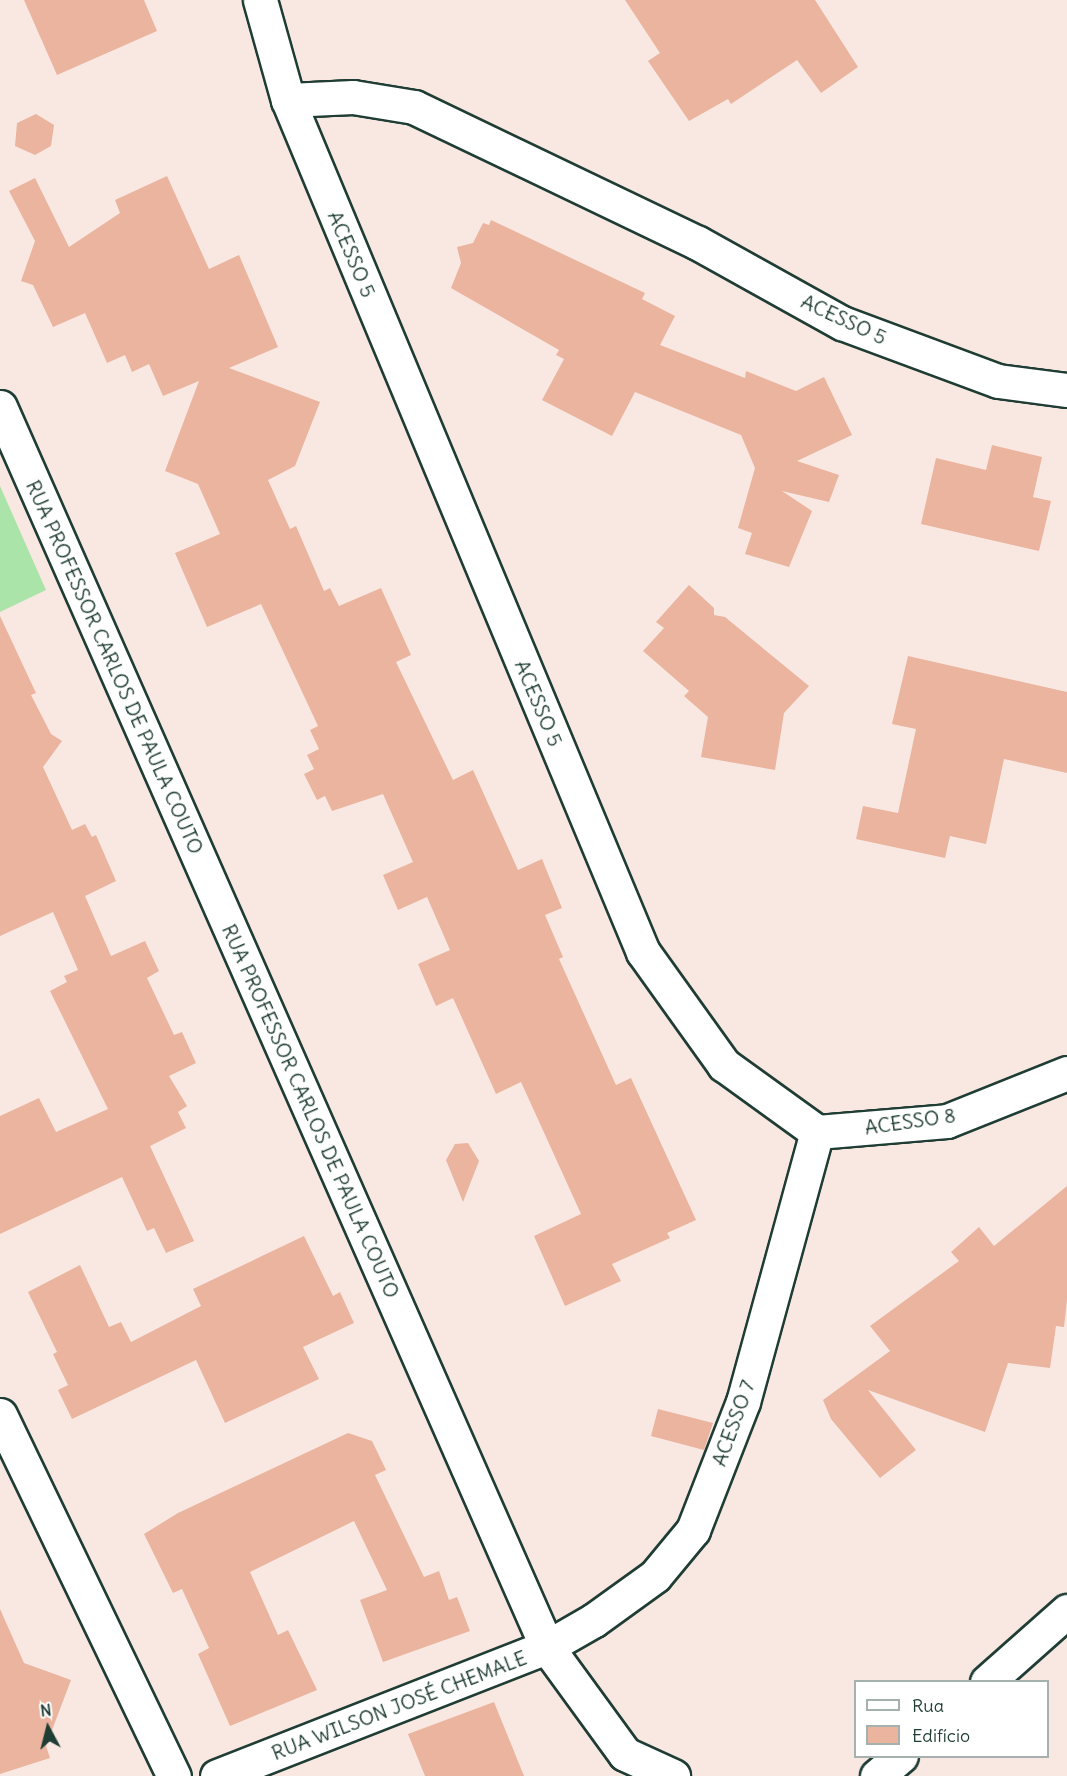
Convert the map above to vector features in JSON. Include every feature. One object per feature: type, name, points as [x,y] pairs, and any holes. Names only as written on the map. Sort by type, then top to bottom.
[{"type":"street","points":[[260,0],[288,100]]},
{"type":"street","name":"ACESSO 5","points":[[817,1132],[724,1065],[643,952],[288,100],[353,97],[414,107],[698,243],[842,323],[998,381],[1067,390]]},
{"type":"street","name":"RUA PROFESSOR CARLOS DE PAULA COUTO","points":[[0,407],[548,1647],[625,1754],[673,1776]]},
{"type":"street","name":"ACESSO 8","points":[[817,1132],[947,1120],[1067,1073]]},
{"type":"street","name":"ACESSO 7","points":[[548,1647],[594,1620],[655,1576],[693,1530],[742,1402],[817,1132]]},
{"type":"street","points":[[0,1415],[174,1776]]},
{"type":"street","points":[[989,1680],[1067,1611]]},
{"type":"street","name":"RUA WILSON JOSÉ CHEMALE","points":[[217,1776],[548,1647]]},
{"type":"street","points":[[877,1776],[899,1758]]},
{"type":"green space","points":[[0,486],[46,590],[0,612]]},
{"type":"building","points":[[24,0],[144,0],[157,31],[57,75]]},
{"type":"building","points":[[625,0],[815,0],[858,67],[821,93],[797,60],[731,104],[728,99],[689,121],[648,61],[660,53]]},
{"type":"building","points":[[36,114],[54,125],[51,146],[35,155],[15,146],[17,123]]},
{"type":"building","points":[[167,176],[209,269],[239,255],[278,347],[229,368],[320,402],[295,466],[268,480],[290,529],[296,526],[324,591],[330,588],[339,606],[381,588],[411,655],[396,662],[453,780],[473,770],[518,870],[542,859],[562,908],[545,915],[563,957],[559,959],[616,1085],[631,1078],[696,1220],[667,1233],[670,1238],[612,1264],[621,1281],[565,1306],[534,1236],[581,1214],[521,1082],[496,1094],[453,998],[436,1006],[418,964],[450,950],[427,897],[398,910],[383,875],[413,862],[383,794],[332,811],[325,796],[317,800],[304,774],[314,769],[307,755],[319,749],[310,730],[318,726],[261,604],[207,627],[175,553],[220,534],[198,484],[165,471],[199,381],[163,396],[149,364],[132,372],[125,355],[107,363],[85,313],[53,327],[33,285],[21,281],[35,241],[9,191],[35,178],[69,247],[120,213],[115,200]]},
{"type":"building","points":[[491,220],[645,293],[642,299],[675,316],[660,345],[745,378],[746,371],[796,391],[824,377],[852,435],[797,461],[839,475],[829,502],[782,491],[812,511],[789,567],[745,554],[752,533],[738,528],[755,468],[741,435],[635,392],[612,436],[542,400],[564,359],[556,355],[559,350],[451,288],[461,263],[457,247],[473,243],[483,223],[489,225]]},
{"type":"building","points":[[992,445],[1042,457],[1033,497],[1051,501],[1039,551],[921,524],[936,458],[986,470]]},
{"type":"building","points":[[689,585],[714,608],[714,615],[725,617],[809,686],[784,713],[775,770],[701,757],[708,717],[684,696],[689,691],[643,651],[664,628],[656,622]]},
{"type":"building","points":[[0,616],[36,693],[31,695],[51,734],[62,741],[43,767],[72,830],[85,824],[92,837],[96,835],[116,881],[85,896],[111,956],[145,941],[159,971],[147,978],[174,1035],[182,1032],[196,1063],[169,1076],[187,1106],[178,1112],[186,1128],[150,1146],[194,1241],[166,1253],[154,1228],[147,1231],[122,1177],[0,1234],[0,1116],[39,1098],[56,1132],[108,1109],[50,991],[67,982],[64,976],[78,970],[53,912],[0,936]]},
{"type":"building","points":[[908,656],[1067,692],[1067,773],[1004,759],[986,844],[950,836],[945,858],[856,839],[863,806],[898,813],[916,729],[892,724]]},
{"type":"building","points":[[468,1143],[479,1161],[463,1202],[446,1160],[455,1144]]},
{"type":"building","points":[[1067,1186],[1067,1300],[1064,1327],[1056,1326],[1050,1368],[1008,1363],[985,1432],[868,1390],[916,1450],[880,1478],[831,1419],[823,1400],[890,1351],[870,1326],[959,1261],[951,1252],[979,1227],[994,1246]]},
{"type":"building","points":[[304,1236],[333,1296],[340,1292],[354,1323],[303,1347],[319,1379],[225,1423],[196,1360],[72,1419],[58,1390],[68,1385],[53,1354],[57,1352],[28,1292],[80,1265],[109,1327],[121,1322],[131,1342],[201,1306],[193,1289]]},
{"type":"building","points":[[658,1409],[713,1423],[704,1450],[651,1436]]},
{"type":"building","points":[[348,1433],[372,1441],[386,1470],[375,1475],[424,1577],[439,1571],[449,1600],[457,1597],[470,1631],[383,1662],[360,1600],[387,1590],[354,1521],[250,1572],[278,1635],[288,1630],[317,1690],[230,1726],[198,1654],[209,1648],[182,1589],[173,1593],[144,1534],[178,1513]]},
{"type":"building","points":[[0,1609],[24,1663],[71,1680],[46,1746],[50,1758],[0,1774]]},
{"type":"building","points":[[494,1702],[524,1776],[425,1776],[408,1734]]}]
